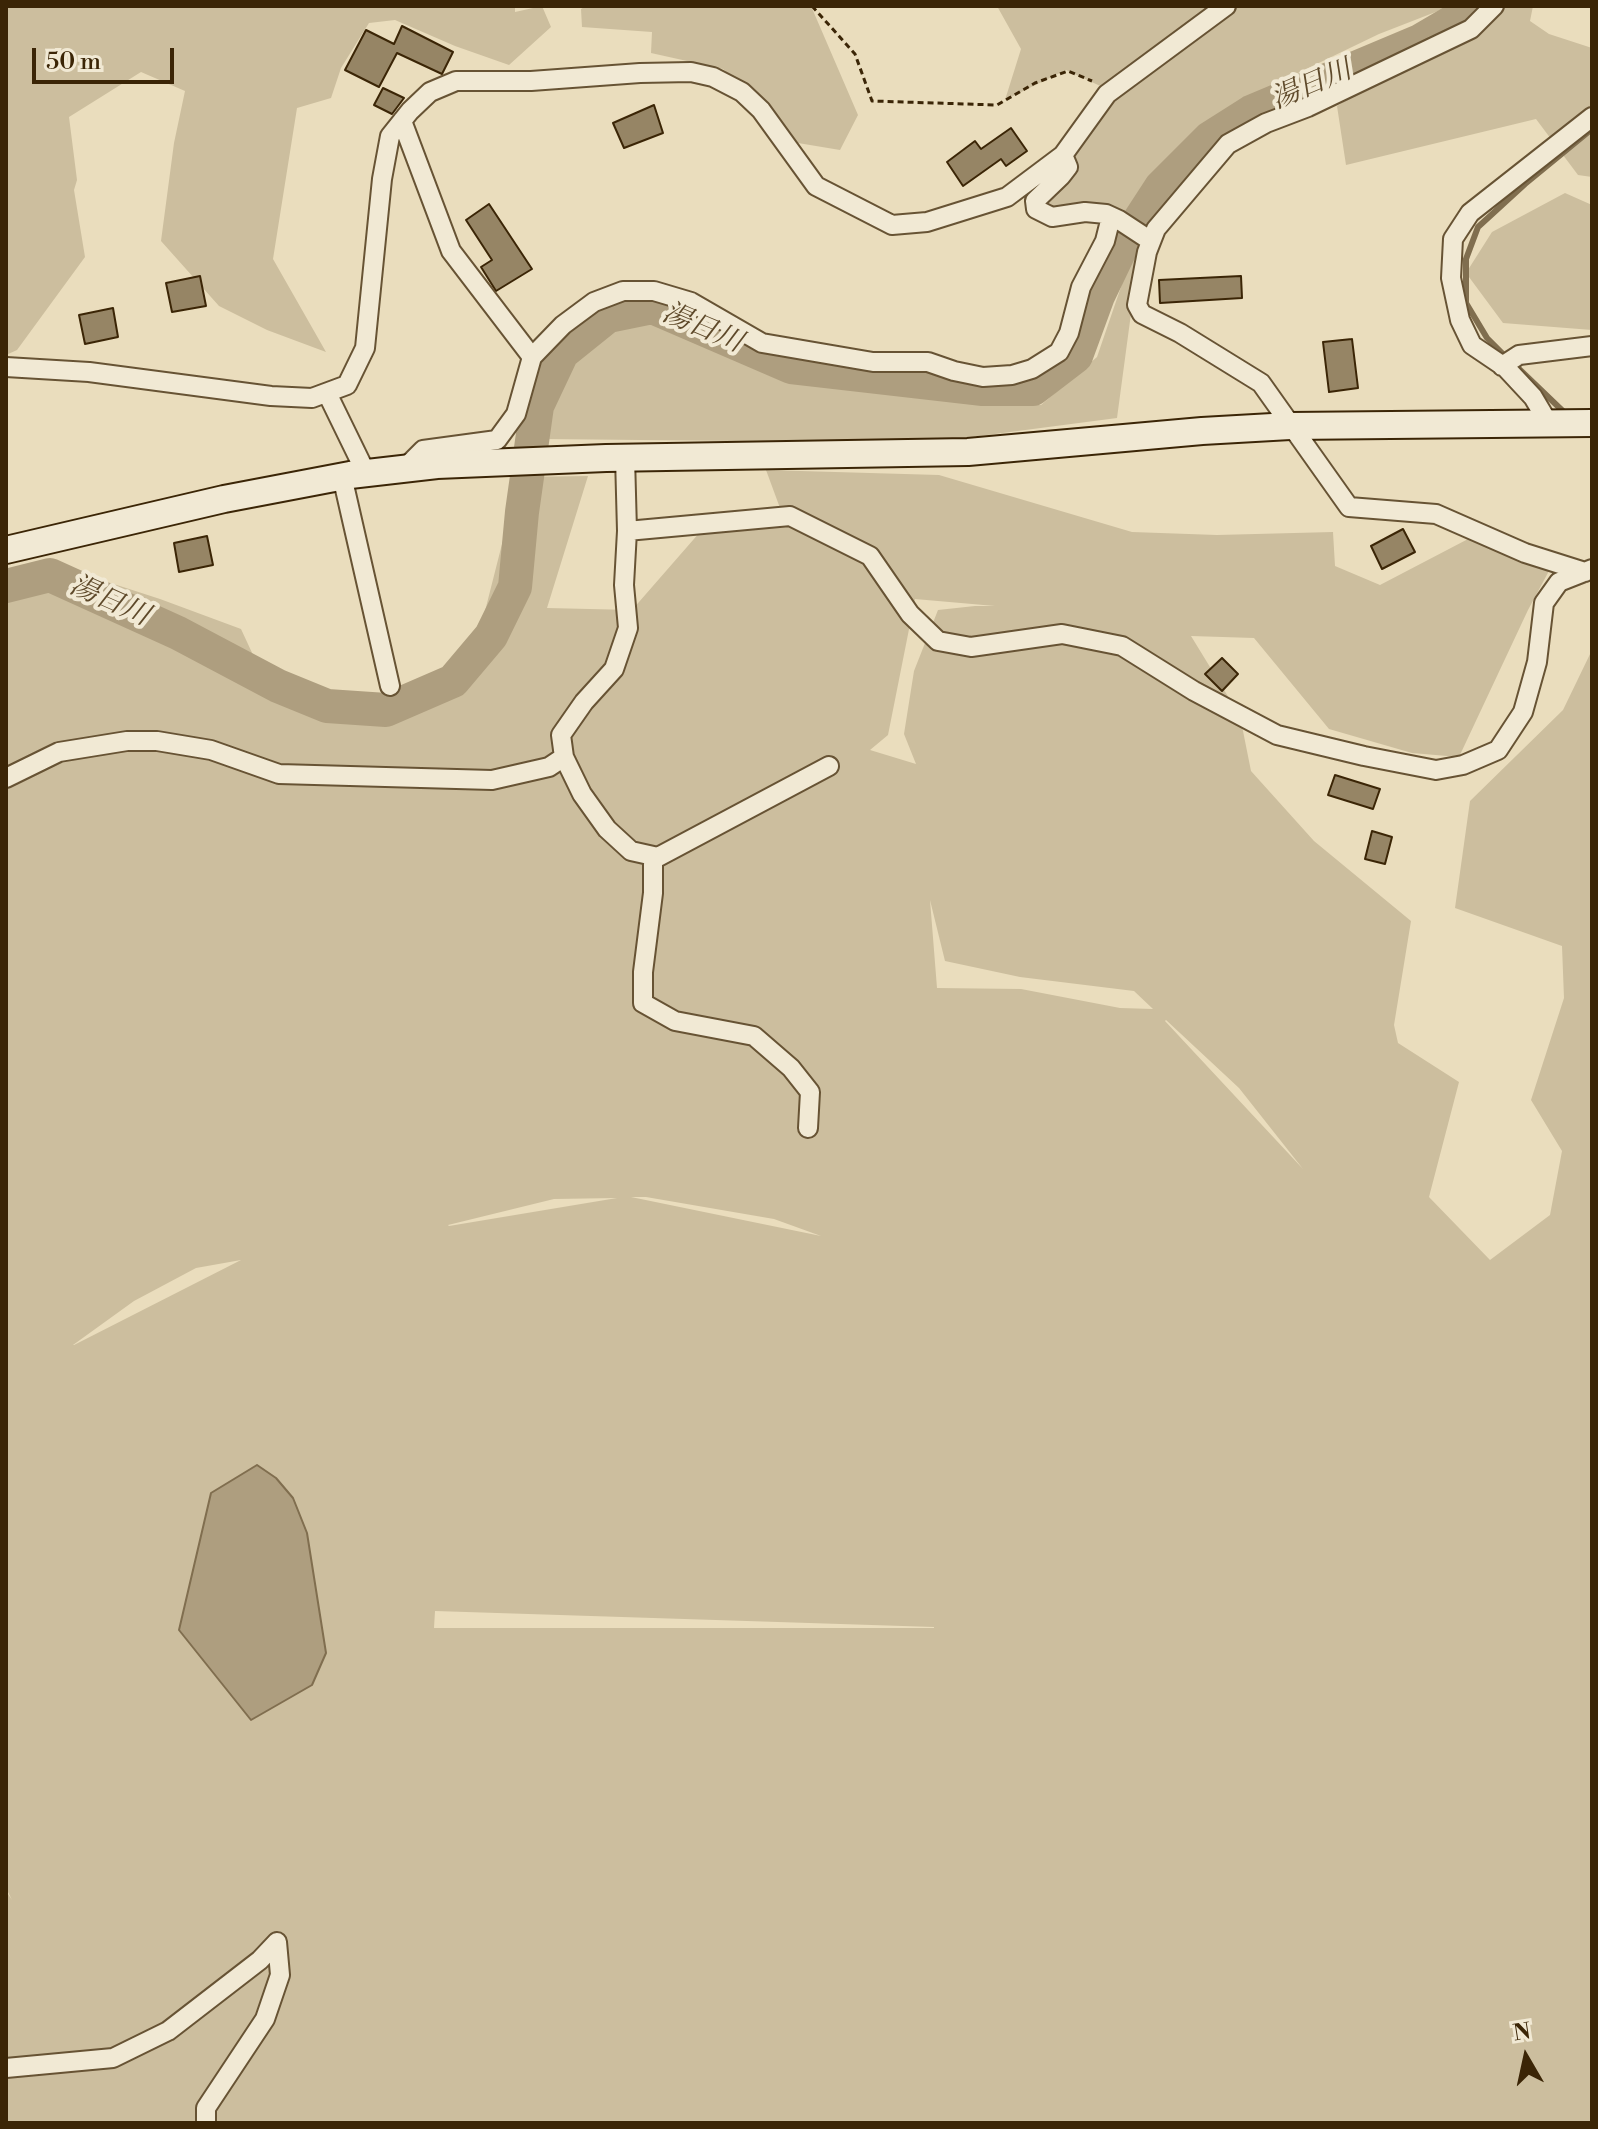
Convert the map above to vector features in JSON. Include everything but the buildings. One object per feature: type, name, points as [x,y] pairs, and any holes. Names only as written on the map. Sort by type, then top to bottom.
[{"type":"street","points":[[6,367],[89,372],[271,396],[312,398],[347,385],[365,348],[382,179],[390,136],[430,92],[456,81],[531,81],[691,72],[713,77],[742,92],[761,110],[816,186],[892,225],[927,222],[1007,197],[1063,155],[1107,94],[1226,6]]},
{"type":"street","points":[[1494,6],[1471,29],[1308,107],[1266,123],[1228,144],[1156,229],[1147,252],[1137,305],[1142,314],[1180,333],[1261,383],[1349,507],[1436,514],[1525,553],[1588,570]]},
{"type":"street","points":[[1549,424],[1533,397],[1502,366],[1472,345],[1460,320],[1451,278],[1453,239],[1470,213],[1592,117]]},
{"type":"street","points":[[402,121],[451,251],[532,357]]},
{"type":"street","points":[[1063,155],[1068,167],[1035,201],[1036,209],[1052,217],[1085,212],[1106,214],[1151,241]]},
{"type":"street","points":[[404,469],[423,450],[497,440],[516,414],[532,357],[563,325],[594,302],[623,291],[654,291],[691,302],[762,343],[873,362],[928,362],[983,377],[1012,375],[1032,369],[1059,352],[1069,333],[1081,287],[1105,241],[1111,217]]},
{"type":"street","points":[[1502,366],[1519,355],[1592,346]]},
{"type":"street","points":[[327,393],[354,475],[390,686]]},
{"type":"street","points":[[6,550],[224,499],[354,475],[437,465],[616,458],[968,452],[1290,426],[1592,423]]},
{"type":"street","points":[[616,458],[627,531],[624,585],[628,628],[614,669],[584,702],[561,735],[564,757],[582,794],[607,829],[631,851],[658,857],[829,766]]},
{"type":"street","points":[[627,531],[790,516],[870,556],[910,614],[938,641],[971,647],[1062,634],[1122,646],[1194,691],[1277,735],[1436,770],[1463,765],[1498,750],[1523,712],[1537,662],[1544,603],[1559,582],[1588,570]]},
{"type":"street","points":[[6,778],[59,752],[127,741],[157,741],[211,750],[279,774],[492,780],[549,767],[564,757]]},
{"type":"street","points":[[653,856],[653,893],[643,972],[643,1003],[675,1021],[754,1036],[791,1068],[810,1092],[808,1128]]},
{"type":"street","points":[[6,2068],[113,2058],[168,2031],[260,1960],[277,1942],[280,1975],[265,2019],[206,2108],[206,2123]]},
{"type":"path","points":[[812,6],[855,54],[872,101],[997,105],[1035,83],[1068,71],[1093,82],[1107,94]]},
{"type":"shaded area","points":[[6,6],[515,6],[515,12],[542,6],[551,27],[509,65],[395,20],[369,23],[341,68],[331,98],[297,108],[273,259],[326,352],[267,330],[219,306],[161,241],[174,143],[185,91],[141,72],[69,117],[77,180],[74,190],[85,257],[17,350],[6,355]]},
{"type":"shaded area","points":[[586,6],[811,6],[858,115],[840,150],[798,143],[723,69],[651,53],[652,32],[582,27],[581,9]]},
{"type":"shaded area","points":[[997,6],[1451,6],[1379,34],[1298,73],[1133,220],[1043,204],[1111,91],[1066,70],[1005,100],[1021,49]]},
{"type":"shaded area","points":[[1504,6],[1533,6],[1530,21],[1549,34],[1592,48],[1592,177],[1578,175],[1536,119],[1346,165],[1337,106]]},
{"type":"shaded area","points":[[1565,193],[1592,205],[1592,330],[1503,323],[1466,273],[1492,232]]},
{"type":"shaded area","points":[[1135,246],[1139,254],[1117,418],[926,443],[545,439],[562,379],[597,335],[654,316],[707,344],[800,377],[975,403],[1041,405],[1097,357]]},
{"type":"shaded area","points":[[766,470],[939,475],[1132,532],[1217,535],[1333,532],[1335,566],[1380,585],[1470,538],[1550,569],[1459,757],[1412,753],[1329,729],[1254,638],[1191,636],[1240,716],[1251,771],[1314,841],[1411,921],[1394,1025],[1398,1043],[1459,1082],[1429,1197],[1490,1260],[1550,1215],[1562,1151],[1531,1100],[1564,998],[1562,946],[1455,908],[1470,801],[1563,710],[1592,650],[1592,2123],[6,2123],[6,1891],[12,1900],[6,1888],[6,571],[49,563],[160,599],[241,629],[260,670],[386,710],[440,687],[484,615],[519,477],[588,476],[547,608],[632,610],[707,524],[780,508]],"holes":[[[915,599],[995,606],[938,610],[914,671],[904,734],[916,764],[870,750],[888,735]],[[930,900],[945,961],[1020,977],[1134,991],[1153,1009],[1120,1008],[1021,989],[937,988]],[[1166,1020],[1239,1088],[1303,1169],[1165,1021]],[[631,1197],[646,1197],[774,1219],[821,1236]],[[617,1198],[449,1226],[554,1199]],[[241,1260],[73,1345],[134,1301],[196,1268]],[[435,1611],[934,1628],[434,1628]]]},
{"type":"shaded area","points":[[257,1465],[276,1478],[293,1498],[307,1533],[326,1653],[312,1685],[251,1720],[179,1630],[211,1493]]},
{"type":"waterway","name":"湯日川","points":[[6,586],[50,575],[178,633],[278,686],[327,706],[386,710],[453,681],[491,636],[515,587],[537,406],[562,353],[608,316],[652,307],[791,367],[983,389],[1033,389],[1076,356],[1098,296],[1120,250],[1161,187],[1210,138],[1251,112],[1420,41],[1475,6]]},
{"type":"waterway","points":[[1507,358],[1487,338],[1466,303],[1466,259],[1478,227],[1592,129]]},
{"type":"waterway","points":[[1518,368],[1568,416]]}]
